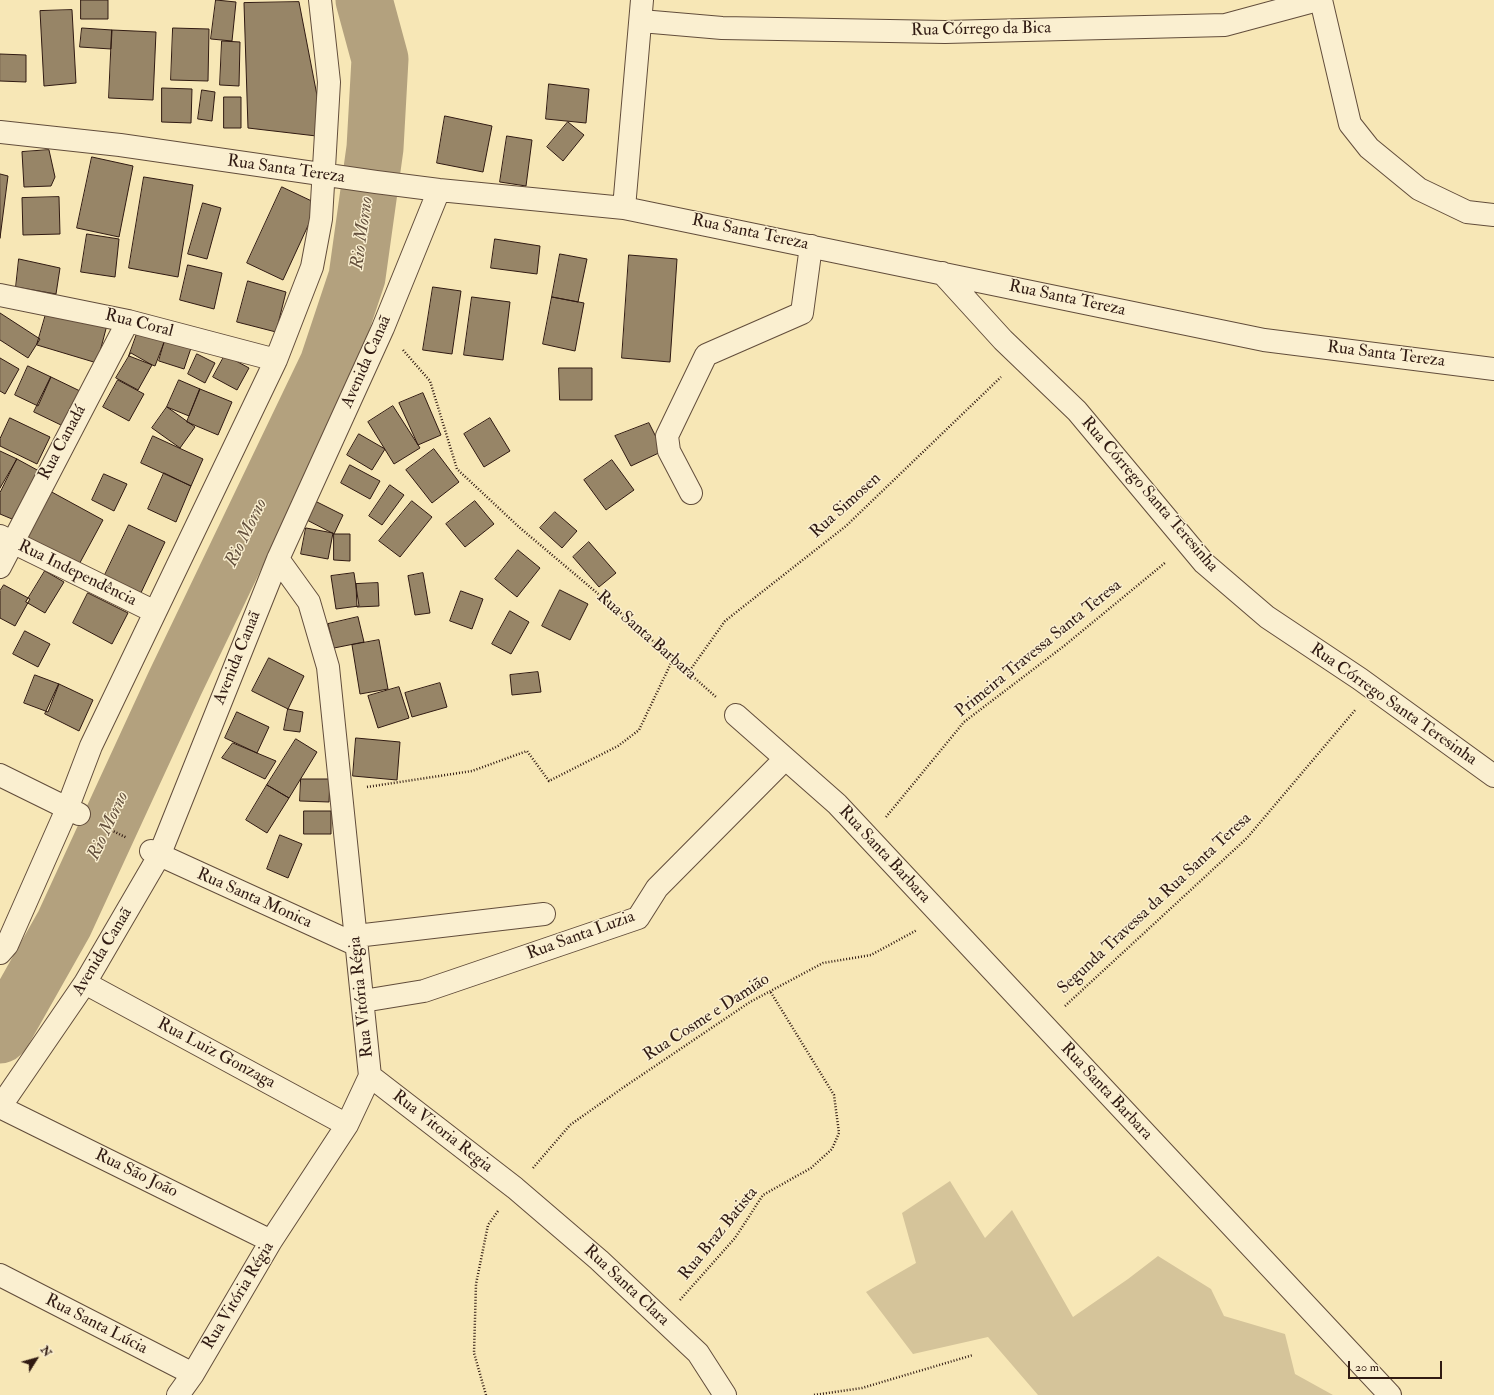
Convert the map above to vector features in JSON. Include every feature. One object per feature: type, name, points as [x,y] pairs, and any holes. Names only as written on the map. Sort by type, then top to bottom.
[{"type":"street","points":[[2,946],[73,811],[91,746],[276,360],[312,267],[322,219],[334,177],[329,82],[320,0]]},
{"type":"street","name":"Rua Córrego da Bica","points":[[641,11],[722,28],[945,32],[1226,25],[1318,0]]},
{"type":"street","points":[[1321,0],[1350,124],[1359,136],[1369,148],[1419,189],[1467,212],[1494,215]]},
{"type":"street","points":[[624,208],[641,11]]},
{"type":"street","name":"Rua Santa Tereza","points":[[0,132],[120,145],[334,177],[434,189],[624,208],[942,272],[1264,340],[1494,369]]},
{"type":"street","name":"Avenida Canaã","points":[[0,1107],[85,983],[155,853],[278,559],[383,328],[434,189]]},
{"type":"street","points":[[691,492],[669,451],[667,436],[706,355],[802,313],[811,246]]},
{"type":"street","name":"Rua Córrego Santa Teresinha","points":[[942,272],[1003,340],[1077,411],[1204,563],[1267,617],[1374,689],[1494,776]]},
{"type":"street","name":"Rua Coral","points":[[0,295],[128,320],[276,360]]},
{"type":"street","name":"Rua Canadá","points":[[0,567],[6,539],[128,320]]},
{"type":"street","name":"Rua Independência","points":[[6,539],[154,612]]},
{"type":"street","name":"Rua Vitória Régia","points":[[178,1395],[193,1374],[271,1241],[348,1125],[370,1076],[328,667],[309,602],[278,559]]},
{"type":"street","name":"Rua Santa Barbara","points":[[736,715],[837,804],[1390,1395]]},
{"type":"street","name":"Rua Santa Luzia","points":[[362,1001],[424,991],[638,918],[657,888],[785,759]]},
{"type":"street","points":[[0,775],[73,811]]},
{"type":"street","name":"Rua Santa Monica","points":[[155,853],[357,940]]},
{"type":"street","points":[[357,940],[544,914]]},
{"type":"street","name":"Rua Luiz Gonzaga","points":[[85,983],[348,1125]]},
{"type":"street","name":"Rua Vitoria Regia","points":[[370,1076],[515,1188]]},
{"type":"street","name":"Rua São João","points":[[0,1107],[271,1241]]},
{"type":"street","name":"Rua Santa Clara","points":[[515,1188],[599,1260],[698,1352],[725,1395]]},
{"type":"street","name":"Rua Santa Lúcia","points":[[0,1275],[193,1374]]},
{"type":"path","name":"Rua Santa Barbara","points":[[383,328],[430,381],[457,469],[518,527],[635,625],[736,715]]},
{"type":"path","name":"Rua Simosen","points":[[688,673],[725,620],[846,526],[1022,357]]},
{"type":"path","name":"Primeira Travessa Santa Teresa","points":[[869,838],[964,722],[1064,646],[1188,544]]},
{"type":"path","points":[[341,790],[472,771],[526,751],[549,781],[618,746],[639,730],[673,659]]},
{"type":"path","name":"Segunda Travessa da Rua Santa Teresa","points":[[1044,1025],[1246,838],[1374,689]]},
{"type":"path","points":[[73,811],[155,853]]},
{"type":"path","name":"Rua Cosme e Damião","points":[[486,1395],[474,1353],[476,1284],[488,1226],[515,1188],[570,1125],[624,1086],[737,1010],[770,991],[823,963],[871,955],[942,917]]},
{"type":"path","name":"Rua Braz Batista","points":[[662,1319],[735,1238],[763,1195],[811,1168],[832,1149],[839,1132],[834,1095],[770,991]]},
{"type":"path","points":[[814,1395],[862,1388],[973,1355]]},
{"type":"shaded area","points":[[950,1181],[985,1238],[1012,1210],[1073,1317],[1158,1256],[1211,1289],[1224,1316],[1285,1334],[1295,1374],[1333,1395],[1038,1395],[988,1337],[913,1354],[866,1292],[916,1263],[902,1213]]},
{"type":"building","points":[[81,0],[108,0],[108,19],[81,19]]},
{"type":"building","points":[[216,0],[236,2],[232,41],[211,39]]},
{"type":"building","points":[[299,2],[325,137],[248,128],[244,3]]},
{"type":"building","points":[[72,10],[76,83],[44,86],[40,11]]},
{"type":"building","points":[[82,28],[112,30],[111,49],[80,47]]},
{"type":"building","points":[[173,28],[209,29],[208,81],[171,80]]},
{"type":"building","points":[[112,30],[156,32],[153,100],[109,98]]},
{"type":"building","points":[[222,41],[240,42],[239,86],[220,85]]},
{"type":"building","points":[[0,54],[26,55],[26,82],[0,81]]},
{"type":"building","points":[[549,84],[589,89],[586,123],[546,119]]},
{"type":"building","points":[[162,88],[192,89],[191,123],[162,122]]},
{"type":"building","points":[[202,90],[215,92],[212,121],[198,119]]},
{"type":"building","points":[[224,97],[241,97],[241,128],[224,128]]},
{"type":"building","points":[[445,116],[492,126],[483,172],[437,163]]},
{"type":"building","points":[[568,122],[584,135],[563,161],[547,147]]},
{"type":"building","points":[[507,136],[532,140],[526,186],[500,182]]},
{"type":"building","points":[[49,150],[55,177],[51,186],[24,187],[22,152]]},
{"type":"building","points":[[92,157],[133,166],[119,237],[77,228]]},
{"type":"building","points":[[0,174],[8,176],[0,238]]},
{"type":"building","points":[[144,177],[193,185],[178,277],[129,268]]},
{"type":"building","points":[[282,187],[318,204],[283,280],[247,263]]},
{"type":"building","points":[[59,197],[60,234],[23,235],[22,198]]},
{"type":"building","points":[[203,203],[221,208],[207,259],[188,254]]},
{"type":"building","points":[[87,234],[119,239],[115,277],[81,272]]},
{"type":"building","points":[[495,239],[540,246],[537,274],[491,268]]},
{"type":"building","points":[[560,254],[587,259],[578,302],[552,297]]},
{"type":"building","points":[[629,255],[677,259],[670,362],[622,358]]},
{"type":"building","points":[[19,259],[60,268],[56,294],[16,287]]},
{"type":"building","points":[[188,265],[222,273],[214,309],[180,300]]},
{"type":"building","points":[[248,281],[286,292],[276,332],[237,322]]},
{"type":"building","points":[[433,287],[461,291],[452,354],[423,350]]},
{"type":"building","points":[[472,297],[510,302],[503,360],[464,355]]},
{"type":"building","points":[[552,297],[584,303],[575,351],[543,344]]},
{"type":"building","points":[[48,307],[107,325],[97,363],[37,345]]},
{"type":"building","points":[[0,313],[40,339],[28,358],[0,340]]},
{"type":"building","points":[[138,331],[165,340],[155,366],[129,356]]},
{"type":"building","points":[[165,340],[191,348],[184,369],[159,361]]},
{"type":"building","points":[[131,353],[152,365],[138,390],[116,378]]},
{"type":"building","points":[[197,354],[215,363],[205,383],[188,374]]},
{"type":"building","points":[[225,355],[249,368],[237,390],[213,377]]},
{"type":"building","points":[[0,358],[19,369],[5,394],[0,391]]},
{"type":"building","points":[[28,366],[51,377],[38,406],[15,395]]},
{"type":"building","points":[[559,368],[592,368],[592,400],[560,400]]},
{"type":"building","points":[[51,377],[80,391],[63,426],[34,412]]},
{"type":"building","points":[[118,380],[144,394],[129,421],[103,407]]},
{"type":"building","points":[[179,380],[200,389],[189,416],[167,407]]},
{"type":"building","points":[[200,389],[232,402],[218,435],[187,422]]},
{"type":"building","points":[[423,393],[441,435],[418,445],[399,403]]},
{"type":"building","points":[[393,406],[420,448],[394,464],[368,422]]},
{"type":"building","points":[[167,407],[195,427],[180,448],[152,428]]},
{"type":"building","points":[[10,418],[50,437],[37,464],[0,446],[0,439]]},
{"type":"building","points":[[490,418],[510,451],[484,467],[464,434]]},
{"type":"building","points":[[649,423],[663,451],[631,466],[615,436]]},
{"type":"building","points":[[359,434],[385,449],[372,470],[347,455]]},
{"type":"building","points":[[153,436],[203,459],[191,486],[141,463]]},
{"type":"building","points":[[434,449],[459,482],[432,503],[406,470]]},
{"type":"building","points":[[0,451],[17,459],[0,488]]},
{"type":"building","points":[[17,459],[39,471],[12,519],[0,514],[0,493]]},
{"type":"building","points":[[612,460],[634,490],[606,510],[584,480]]},
{"type":"building","points":[[350,465],[380,481],[370,499],[341,483]]},
{"type":"building","points":[[164,473],[191,486],[176,522],[148,509]]},
{"type":"building","points":[[104,474],[127,484],[114,511],[92,500]]},
{"type":"building","points":[[390,485],[404,495],[382,525],[369,516]]},
{"type":"building","points":[[48,490],[103,520],[76,570],[21,540]]},
{"type":"building","points":[[313,500],[343,515],[334,534],[303,518]]},
{"type":"building","points":[[412,501],[432,517],[400,557],[379,541]]},
{"type":"building","points":[[475,501],[494,524],[465,547],[446,524]]},
{"type":"building","points":[[555,512],[577,531],[562,548],[540,528]]},
{"type":"building","points":[[129,525],[165,542],[139,597],[103,579]]},
{"type":"building","points":[[306,528],[333,533],[328,559],[301,554]]},
{"type":"building","points":[[334,534],[350,534],[350,561],[334,560]]},
{"type":"building","points":[[589,542],[616,573],[599,587],[573,557]]},
{"type":"building","points":[[518,550],[540,568],[517,597],[495,579]]},
{"type":"building","points":[[45,571],[64,582],[45,613],[26,602]]},
{"type":"building","points":[[354,573],[359,606],[336,609],[331,576]]},
{"type":"building","points":[[423,573],[430,613],[415,615],[408,576]]},
{"type":"building","points":[[378,583],[379,606],[357,607],[356,584]]},
{"type":"building","points":[[4,585],[30,599],[15,626],[0,618],[0,591]]},
{"type":"building","points":[[560,590],[588,604],[570,640],[542,626]]},
{"type":"building","points":[[461,591],[483,599],[472,629],[450,621]]},
{"type":"building","points":[[88,593],[128,613],[112,644],[73,623]]},
{"type":"building","points":[[510,611],[529,622],[511,654],[492,644]]},
{"type":"building","points":[[358,617],[364,642],[334,648],[328,624]]},
{"type":"building","points":[[25,631],[50,644],[38,667],[13,654]]},
{"type":"building","points":[[379,640],[388,689],[360,694],[352,645]]},
{"type":"building","points":[[269,658],[304,676],[288,709],[252,691]]},
{"type":"building","points":[[538,672],[541,692],[512,695],[510,675]]},
{"type":"building","points":[[35,675],[59,684],[48,712],[24,703]]},
{"type":"building","points":[[440,683],[447,707],[412,717],[405,693]]},
{"type":"building","points":[[59,684],[93,700],[79,731],[45,714]]},
{"type":"building","points":[[399,687],[409,718],[378,728],[368,696]]},
{"type":"building","points":[[288,709],[303,712],[300,732],[284,730]]},
{"type":"building","points":[[237,712],[269,727],[257,753],[225,738]]},
{"type":"building","points":[[356,738],[400,742],[397,780],[353,776]]},
{"type":"building","points":[[296,739],[317,752],[289,798],[267,785]]},
{"type":"building","points":[[233,743],[276,761],[265,779],[222,758]]},
{"type":"building","points":[[301,779],[330,779],[329,802],[300,801]]},
{"type":"building","points":[[267,785],[289,798],[267,833],[246,820]]},
{"type":"building","points":[[304,811],[331,811],[331,834],[304,834]]},
{"type":"building","points":[[280,835],[302,844],[288,878],[267,869]]},
{"type":"waterway","name":"Rio Morno","points":[[0,1035],[64,924],[175,683],[328,364],[357,277],[375,148],[380,59],[364,0]]}]
